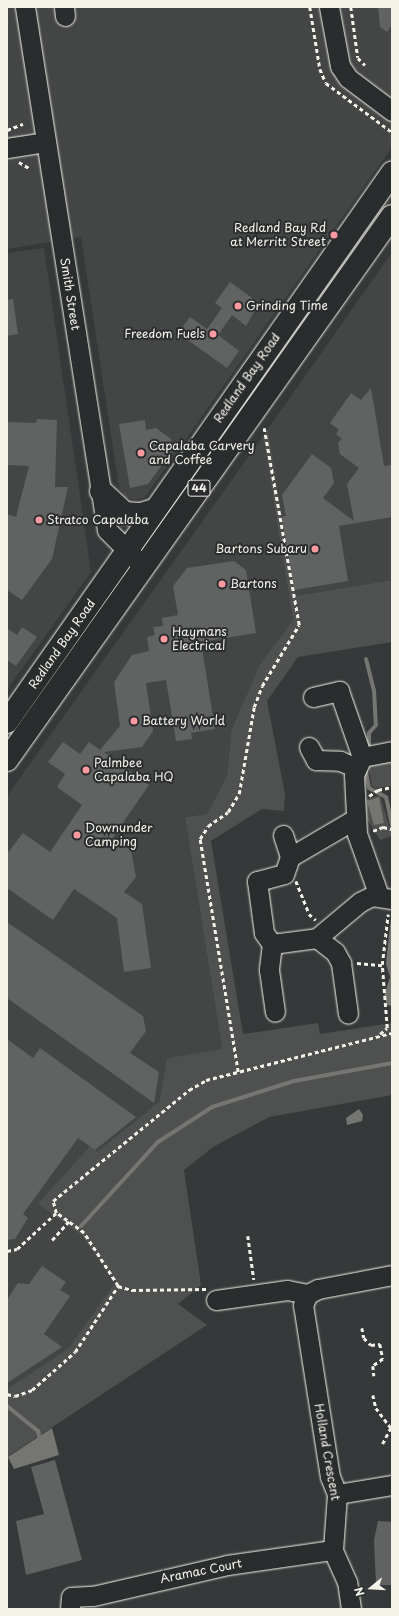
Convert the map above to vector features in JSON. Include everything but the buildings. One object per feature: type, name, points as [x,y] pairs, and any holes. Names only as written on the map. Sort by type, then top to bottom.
[{"type":"main road","name":"Redland Bay Road","points":[[7,722],[125,551],[392,173]]},
{"type":"main road","name":"Redland Bay Road","points":[[7,760],[392,216]]},
{"type":"main road","points":[[102,491],[125,513],[141,514],[154,510]]},
{"type":"street","name":"Smith Street","points":[[25,7],[107,530],[125,551],[143,566]]},
{"type":"street","points":[[329,7],[340,66],[348,78],[392,111]]},
{"type":"street","points":[[10,155],[45,142]]},
{"type":"street","points":[[313,697],[339,691],[358,762],[356,819],[357,834],[388,898]]},
{"type":"street","points":[[309,747],[316,760],[358,762],[392,751]]},
{"type":"street","points":[[290,857],[356,819]]},
{"type":"street","points":[[274,1012],[269,970],[272,944],[264,933],[255,888],[261,877],[284,874],[290,857],[283,835]]},
{"type":"street","points":[[272,944],[318,938],[349,908],[372,896],[388,898]]},
{"type":"street","points":[[318,938],[335,952],[341,963],[348,1014]]},
{"type":"street","points":[[214,1294],[287,1290],[308,1294],[330,1285],[392,1275]]},
{"type":"street","name":"Holland Crescent","points":[[308,1294],[303,1305],[305,1324],[330,1477],[337,1494],[333,1550],[346,1582],[351,1609]]},
{"type":"street","points":[[337,1494],[392,1485]]},
{"type":"street","name":"Aramac Court","points":[[70,1603],[93,1596],[227,1565],[333,1550]]},
{"type":"path","points":[[351,7],[358,58],[365,65]]},
{"type":"path","points":[[7,130],[23,124]]},
{"type":"path","points":[[10,155],[29,168]]},
{"type":"path","points":[[238,1072],[200,839],[208,826],[228,812],[239,794],[254,707],[262,686],[299,626],[264,428]]},
{"type":"path","points":[[373,795],[378,790],[392,787]]},
{"type":"path","points":[[373,831],[383,827],[392,830]]},
{"type":"path","points":[[380,1034],[388,1028],[382,966],[388,898]]},
{"type":"path","points":[[214,1294],[132,1290],[118,1286],[84,1234],[69,1221],[56,1213],[53,1201],[189,1090],[206,1080],[380,1034],[392,1033]]},
{"type":"path","points":[[7,1250],[17,1249],[56,1213]]},
{"type":"path","points":[[52,1240],[69,1221]]},
{"type":"path","points":[[248,1236],[253,1273]]},
{"type":"path","points":[[7,1394],[14,1396],[32,1390],[75,1352],[118,1286]]},
{"type":"path","points":[[362,1328],[364,1338],[371,1345],[380,1344],[383,1359],[373,1366],[374,1376]]},
{"type":"path","points":[[374,1395],[376,1408],[391,1428],[384,1444]]},
{"type":"shaded area","points":[[7,7],[392,7],[392,147],[145,497],[136,500],[125,497],[119,487],[81,237],[7,249]]},
{"type":"shaded area","points":[[44,248],[91,572],[7,690],[7,253]]},
{"type":"shaded area","points":[[392,252],[392,580],[295,596],[268,429]]},
{"type":"shaded area","points":[[268,429],[295,596],[392,580],[392,642],[298,657],[267,701],[285,794],[284,811],[262,809],[211,841],[243,1034],[318,1023],[320,1034],[392,1023],[392,1095],[269,1117],[213,1147],[184,1170],[201,1285],[178,1304],[207,1325],[7,1457],[7,1389],[69,1348],[115,1283],[82,1236],[38,1204],[90,1146],[97,1152],[159,1102],[167,1058],[222,1049],[185,817],[207,814],[227,776],[231,731],[260,664],[293,620],[263,436]]},
{"type":"shaded area","points":[[263,436],[293,620],[260,664],[231,731],[227,776],[207,814],[185,817],[222,1050],[167,1058],[159,1102],[38,1204],[82,1236],[116,1283],[69,1348],[7,1389],[7,796]]},
{"type":"shaded area","points":[[392,757],[392,786],[376,788],[372,786],[368,765]]},
{"type":"shaded area","points":[[380,795],[392,836],[380,840],[367,819],[364,800]]},
{"type":"shaded area","points":[[379,797],[384,823],[374,825],[367,801]]},
{"type":"shaded area","points":[[392,908],[392,1006],[387,1005],[384,996],[390,977],[386,964]]},
{"type":"shaded area","points":[[359,1109],[363,1115],[362,1121],[347,1125],[346,1118]]},
{"type":"shaded area","points":[[52,1428],[59,1455],[14,1469],[8,1457]]},
{"type":"waterway","points":[[366,659],[374,690],[376,725],[369,733],[369,745]]},
{"type":"waterway","points":[[365,767],[369,788],[386,797],[392,826]]},
{"type":"waterway","points":[[81,1226],[158,1142],[212,1107],[294,1081],[392,1063]]},
{"type":"waterway","points":[[7,1406],[38,1431],[40,1440]]},
{"type":"place","name":"Redland Bay Rd at Merritt Street","points":[[334,235]]},
{"type":"place","name":"Grinding Time","points":[[238,306]]},
{"type":"place","name":"Freedom Fuels","points":[[213,334]]},
{"type":"place","name":"Capalaba Carvery and Coffee","points":[[141,453]]},
{"type":"place","name":"Stratco Capalaba","points":[[39,520]]},
{"type":"place","name":"Bartons Subaru","points":[[315,549]]},
{"type":"place","name":"Bartons","points":[[222,584]]},
{"type":"place","name":"Haymans Electrical","points":[[164,639]]},
{"type":"place","name":"Battery World","points":[[134,721]]},
{"type":"place","name":"Palmbee Capalaba HQ","points":[[86,770]]},
{"type":"place","name":"Downunder Camping","points":[[77,835]]}]
